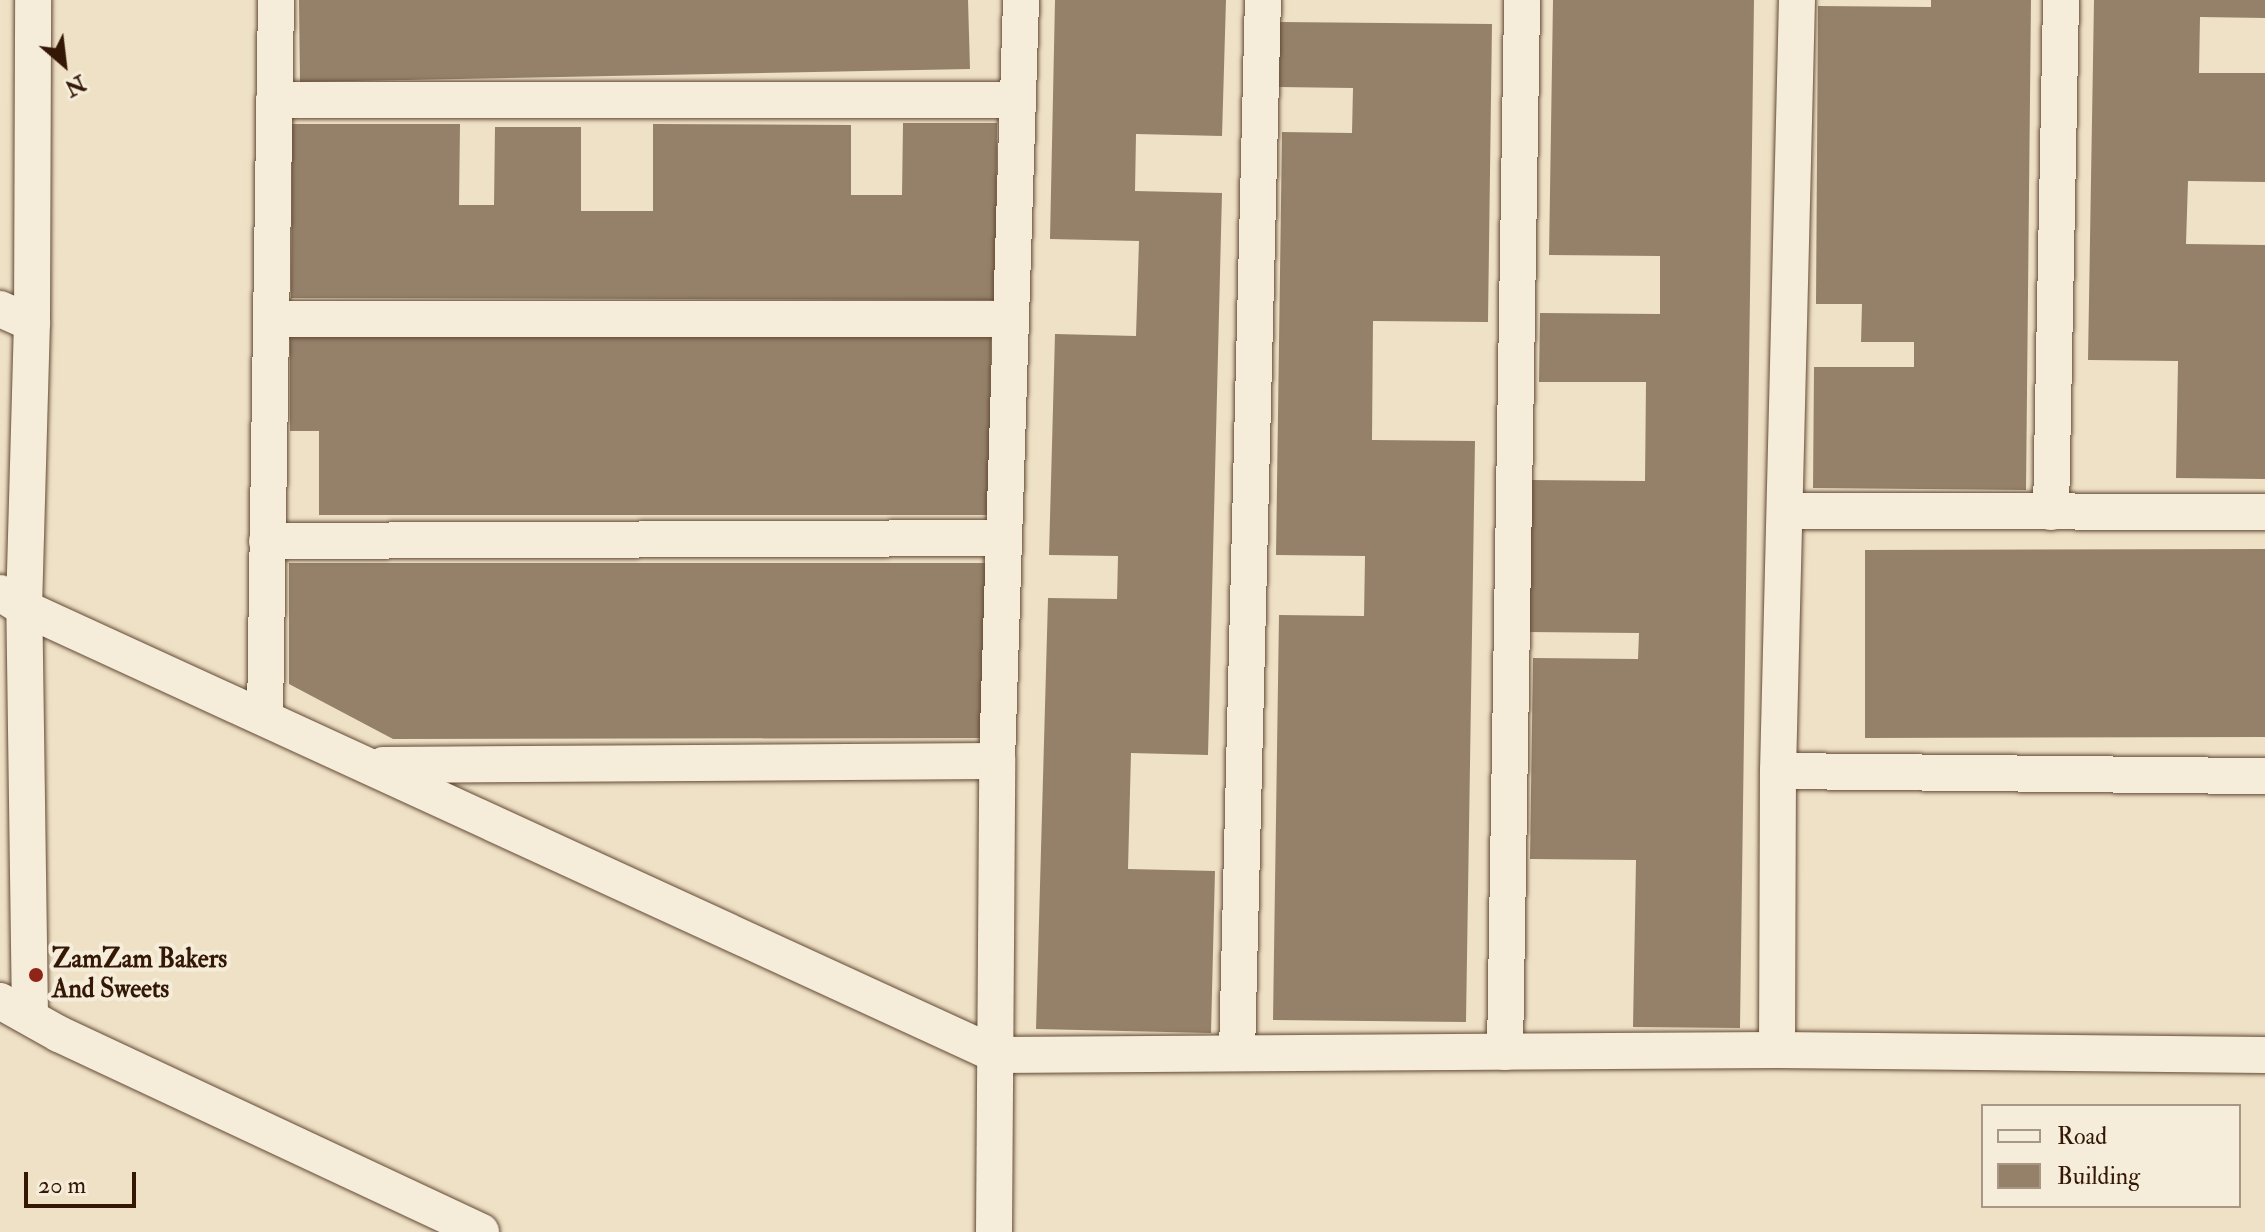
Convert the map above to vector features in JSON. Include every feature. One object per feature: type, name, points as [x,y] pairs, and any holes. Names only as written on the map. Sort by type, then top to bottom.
[{"type":"street","points":[[33,0],[16,316],[12,600],[15,1008],[59,1034],[481,1232]]},
{"type":"street","points":[[265,716],[276,0]]},
{"type":"street","points":[[994,1232],[997,761],[1021,0]]},
{"type":"street","points":[[1237,1053],[1263,0]]},
{"type":"street","points":[[1505,1052],[1522,0]]},
{"type":"street","points":[[1777,1050],[1778,771],[1797,0]]},
{"type":"street","points":[[2051,512],[2061,0]]},
{"type":"street","points":[[274,100],[1018,100]]},
{"type":"street","points":[[271,319],[1011,319]]},
{"type":"street","points":[[1785,511],[2265,512]]},
{"type":"street","points":[[267,541],[1004,538]]},
{"type":"street","points":[[12,600],[997,1055],[1777,1050],[2265,1055]]},
{"type":"street","points":[[373,765],[997,761]]},
{"type":"street","points":[[1778,771],[2265,776]]},
{"type":"building","points":[[299,0],[968,0],[970,69],[300,82]]},
{"type":"building","points":[[1055,0],[1226,0],[1222,136],[1136,134],[1135,191],[1222,193],[1208,755],[1131,753],[1128,869],[1215,871],[1211,1033],[1036,1029],[1048,598],[1117,599],[1118,556],[1049,555],[1055,334],[1136,336],[1139,241],[1050,239]]},
{"type":"building","points":[[1553,0],[1754,0],[1740,1028],[1633,1027],[1636,860],[1530,859],[1533,658],[1638,659],[1639,633],[1526,632],[1528,480],[1645,481],[1646,382],[1539,382],[1540,313],[1660,314],[1660,256],[1549,255]]},
{"type":"building","points":[[1931,0],[2031,0],[2026,490],[1813,488],[1814,367],[1914,367],[1914,342],[1861,342],[1862,304],[1816,304],[1818,6],[1931,7]]},
{"type":"building","points":[[2094,0],[2265,0],[2265,18],[2200,17],[2199,73],[2265,73],[2265,182],[2188,181],[2186,244],[2265,245],[2265,479],[2176,478],[2178,361],[2088,360]]},
{"type":"building","points":[[1280,22],[1492,24],[1488,322],[1373,321],[1372,440],[1475,441],[1466,1022],[1273,1020],[1279,615],[1364,616],[1365,556],[1276,555],[1282,132],[1352,133],[1353,88],[1279,87]]},
{"type":"building","points":[[903,123],[997,123],[996,300],[291,298],[292,124],[460,124],[459,205],[494,205],[495,127],[581,127],[581,211],[653,211],[653,124],[851,125],[851,195],[902,195]]},
{"type":"building","points":[[290,332],[991,333],[990,515],[319,515],[319,431],[290,431]]},
{"type":"building","points":[[2265,549],[2265,737],[1865,738],[1865,550]]},
{"type":"building","points":[[289,563],[987,563],[986,738],[393,739],[289,684]]},
{"type":"place","name":"ZamZam Bakers And Sweets","points":[[36,975]]}]
